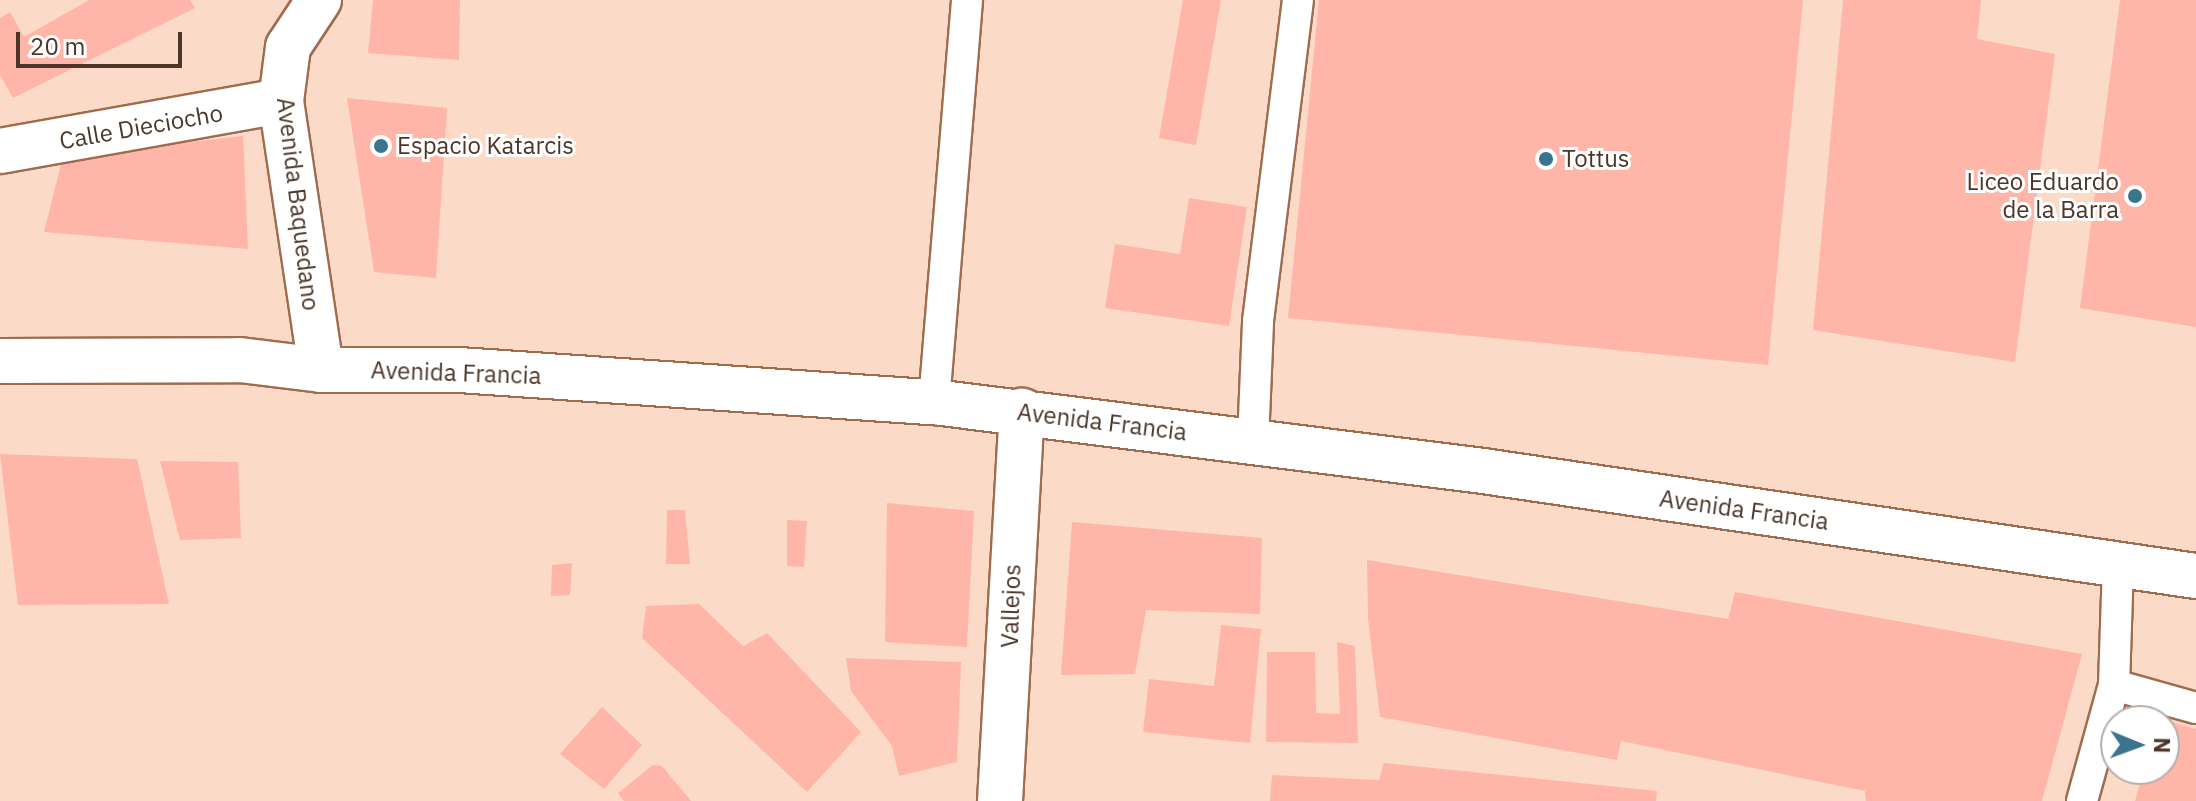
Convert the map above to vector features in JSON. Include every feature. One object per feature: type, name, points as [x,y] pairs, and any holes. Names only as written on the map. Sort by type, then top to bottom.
[{"type":"main road","name":"Avenida Baquedano","points":[[319,0],[288,47],[281,101],[321,370]]},
{"type":"main road","name":"Calle Dieciocho","points":[[0,151],[281,101]]},
{"type":"main road","name":"Avenida Francia","points":[[0,361],[240,360],[321,370],[459,370],[934,402],[1253,442],[2196,576]]},
{"type":"main road","name":"Vallejos","points":[[1000,801],[1022,411]]},
{"type":"lane","points":[[934,402],[967,0]]},
{"type":"lane","points":[[1253,442],[1258,321],[1298,0]]},
{"type":"lane","points":[[2082,801],[2114,685],[2118,565]]},
{"type":"lane","points":[[2114,685],[2196,708]]},
{"type":"building","points":[[89,0],[190,0],[195,8],[13,98],[0,75],[0,18],[10,12],[24,37]]},
{"type":"building","points":[[373,0],[460,0],[459,60],[368,53]]},
{"type":"building","points":[[1183,0],[1221,0],[1196,145],[1159,138]]},
{"type":"building","name":"Tottus","points":[[1319,0],[1803,0],[1768,365],[1288,318]]},
{"type":"building","points":[[1843,0],[1981,0],[1977,39],[2055,54],[2015,362],[1813,330]]},
{"type":"building","name":"Liceo Eduardo de la Barra","points":[[2120,0],[2196,0],[2196,327],[2080,308]]},
{"type":"building","points":[[347,98],[447,108],[436,278],[374,272]]},
{"type":"building","points":[[243,136],[248,249],[44,232],[63,156]]},
{"type":"building","points":[[1189,198],[1247,207],[1229,326],[1105,308],[1115,244],[1180,254]]},
{"type":"building","points":[[0,454],[137,459],[169,604],[18,605]]},
{"type":"building","points":[[160,461],[238,462],[241,538],[180,540]]},
{"type":"building","points":[[887,503],[974,511],[967,647],[885,642]]},
{"type":"building","points":[[667,510],[685,510],[690,564],[666,564]]},
{"type":"building","points":[[787,520],[807,521],[804,567],[787,566]]},
{"type":"building","points":[[1072,522],[1262,538],[1260,614],[1146,610],[1135,674],[1061,675]]},
{"type":"building","points":[[1367,560],[1728,619],[1735,592],[2082,654],[2042,801],[1866,801],[1865,791],[1621,741],[1617,760],[1380,717],[1368,619]]},
{"type":"building","points":[[572,563],[570,595],[551,596],[552,565]]},
{"type":"building","points":[[699,604],[743,646],[767,633],[861,732],[807,792],[642,638],[646,606]]},
{"type":"building","points":[[1221,625],[1261,629],[1250,743],[1143,732],[1149,679],[1214,686]]},
{"type":"building","points":[[1337,642],[1355,646],[1358,743],[1266,742],[1267,652],[1315,652],[1316,713],[1340,714]]},
{"type":"building","points":[[846,658],[961,662],[957,762],[899,776],[892,746],[851,691]]},
{"type":"building","points":[[602,707],[642,745],[604,789],[560,754]]},
{"type":"building","points":[[2180,724],[2196,729],[2196,801],[2135,801],[2140,785],[2180,785]]},
{"type":"building","points":[[1384,763],[1657,791],[1656,801],[1270,801],[1272,775],[1379,780]]},
{"type":"building","points":[[653,765],[662,766],[691,801],[624,801],[618,793]]},
{"type":"place","name":"Espacio Katarcis","points":[[381,146]]},
{"type":"place","name":"Tottus","points":[[1546,159]]},
{"type":"place","name":"Liceo Eduardo de la Barra","points":[[2135,196]]}]
